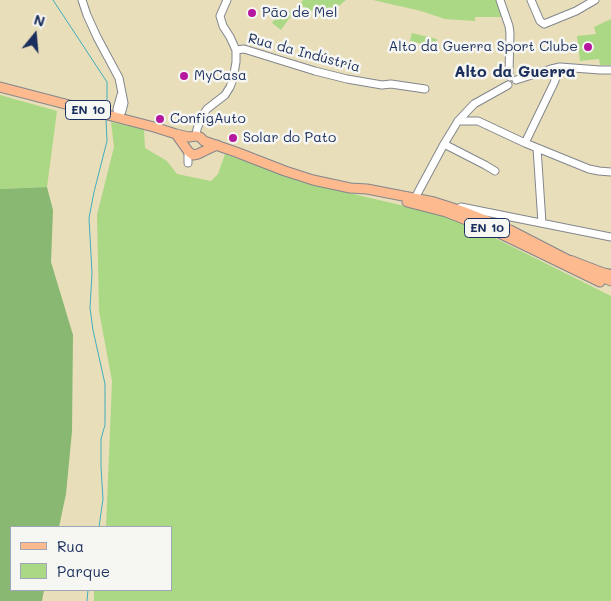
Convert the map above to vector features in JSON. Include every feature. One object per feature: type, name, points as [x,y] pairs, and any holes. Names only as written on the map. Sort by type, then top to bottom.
[{"type":"highway","points":[[571,261],[611,275]]},
{"type":"main road","name":"EN 10","points":[[0,87],[196,138],[301,177],[432,208],[524,244],[611,287]]},
{"type":"main road","points":[[176,134],[193,152]]},
{"type":"main road","points":[[196,138],[204,148],[193,152],[185,143],[196,138]]},
{"type":"main road","points":[[193,152],[217,145]]},
{"type":"main road","name":"EN 10","points":[[356,189],[367,189],[434,202],[478,217],[510,230],[611,281]]},
{"type":"street","points":[[82,0],[97,37],[119,78],[124,103],[118,118]]},
{"type":"street","points":[[196,138],[196,129],[202,116],[207,109],[225,95],[230,87],[236,62],[236,50],[223,26],[220,16],[227,0]]},
{"type":"street","points":[[415,198],[458,121],[474,104],[508,85],[516,86],[517,82],[509,72],[510,33],[500,0]]},
{"type":"street","points":[[531,0],[540,22],[544,24],[576,11],[595,0]]},
{"type":"street","name":"Rua da Indústria","points":[[236,50],[244,49],[347,79],[382,85],[393,84],[425,89]]},
{"type":"street","points":[[513,78],[560,67],[611,70]]},
{"type":"street","points":[[525,143],[560,67]]},
{"type":"street","points":[[458,121],[478,121],[525,143],[589,169],[611,172]]},
{"type":"street","points":[[444,144],[495,171]]},
{"type":"street","points":[[537,148],[542,223]]},
{"type":"street","points":[[434,202],[611,236]]},
{"type":"green space","points":[[303,0],[346,0],[325,17],[299,5]]},
{"type":"green space","points":[[373,0],[497,0],[503,17],[475,17],[475,21],[445,19],[421,11]]},
{"type":"green space","points":[[283,7],[293,13],[281,30],[272,23]]},
{"type":"green space","points":[[611,19],[611,65],[600,65],[599,59],[580,61],[577,36],[596,34],[594,27]]},
{"type":"green space","points":[[412,33],[437,39],[435,47],[410,41]]},
{"type":"green space","points":[[0,95],[57,111],[47,187],[0,189]]},
{"type":"green space","points":[[111,122],[144,129],[145,148],[167,161],[177,174],[211,181],[218,174],[225,154],[302,182],[443,215],[485,233],[611,296],[611,601],[94,601],[94,591],[172,591],[172,526],[106,526],[112,381],[99,311],[97,215],[114,147]]},
{"type":"green space","points":[[47,187],[53,210],[51,262],[73,335],[72,431],[66,494],[59,526],[10,526],[10,591],[44,591],[42,601],[0,601],[0,189]]},
{"type":"waterway","points":[[53,0],[107,82],[107,108]]},
{"type":"waterway","points":[[99,526],[103,499],[101,439],[105,425],[105,384],[90,308],[92,273],[89,218],[107,141],[106,119]]},
{"type":"waterway","points":[[87,601],[88,591]]},
{"type":"place","name":"Pão de Mel","points":[[252,13]]},
{"type":"place","name":"Alto da Guerra Sport Clube","points":[[588,47]]},
{"type":"place","name":"MyCasa","points":[[184,76]]},
{"type":"place","name":"ConfigAuto","points":[[160,119]]},
{"type":"place","name":"Solar do Pato","points":[[233,138]]},
{"type":"district","name":"Alto da Guerra","points":[[515,72]]}]
